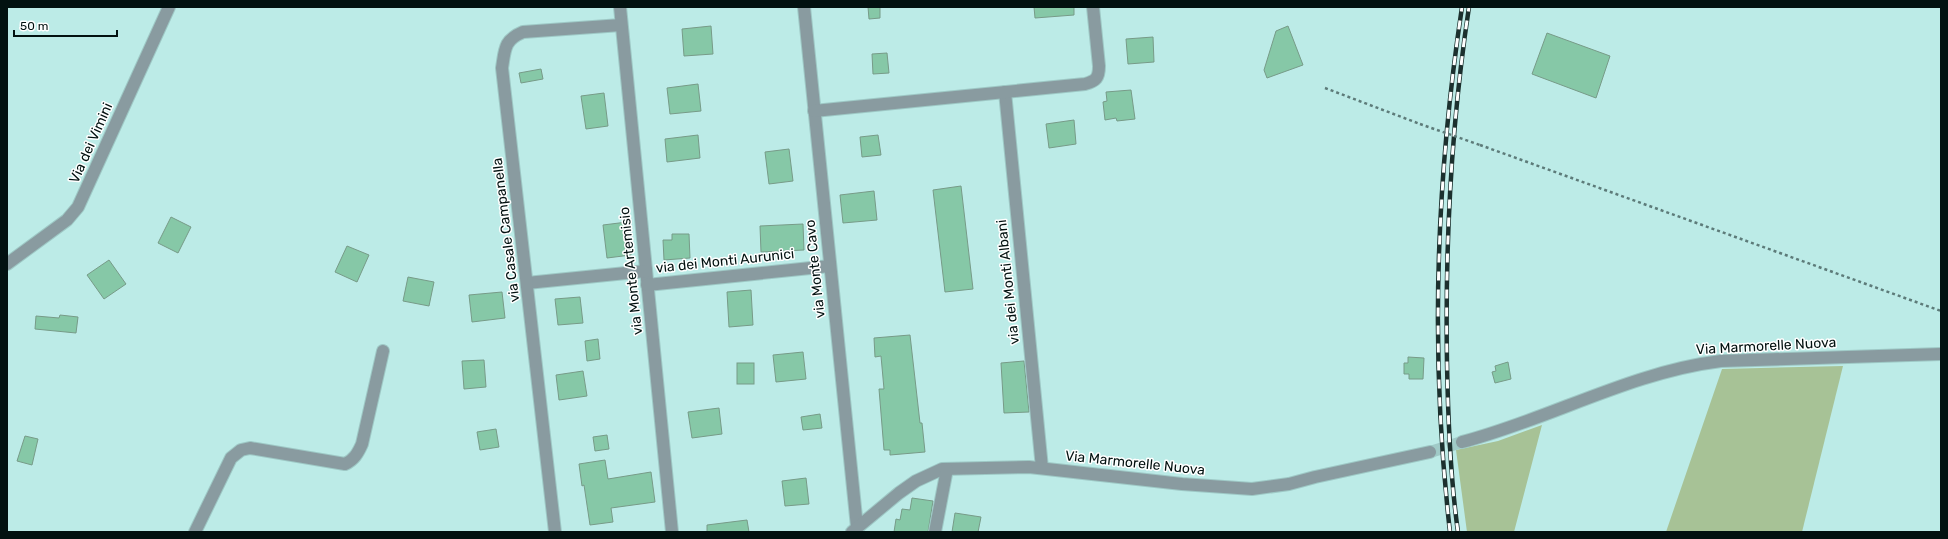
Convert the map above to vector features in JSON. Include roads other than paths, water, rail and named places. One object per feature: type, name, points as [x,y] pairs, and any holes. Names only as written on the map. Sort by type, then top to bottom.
[{"type":"street","name":"Via dei Vimini","points":[[7,264],[67,220],[78,207],[169,7]]},
{"type":"street","name":"via Monte Artemisio","points":[[620,7],[672,532]]},
{"type":"street","name":"via Monte Cavo","points":[[804,7],[855,530]]},
{"type":"street","points":[[814,111],[1085,84],[1095,81],[1099,76],[1100,66],[1093,7]]},
{"type":"street","name":"via Casale Campanella","points":[[555,532],[502,68],[505,48],[512,37],[523,32],[622,24]]},
{"type":"street","name":"via dei Monti Albani","points":[[1005,92],[1042,468]]},
{"type":"street","name":"via dei Monti Aurunici","points":[[647,284],[830,266]]},
{"type":"street","name":"via dei Monti Aurunici","points":[[527,283],[646,271]]},
{"type":"street","points":[[195,532],[231,458],[241,450],[250,448],[345,464],[351,461],[359,451],[362,444],[383,351]]},
{"type":"street","name":"Via Marmorelle Nuova","points":[[1462,442],[1538,418],[1645,378],[1696,364],[1721,361],[1941,354]]},
{"type":"street","name":"Via Marmorelle Nuova","points":[[855,530],[899,493],[916,481],[928,474],[947,469],[1042,468],[1182,484],[1252,489],[1289,484],[1430,452]]},
{"type":"street","points":[[935,532],[947,469]]},
{"type":"tunnel","points":[[1430,452],[1462,442]]},
{"type":"railway","points":[[1450,532],[1440,401],[1438,335],[1439,269],[1446,137],[1462,7]]},
{"type":"railway","points":[[1458,532],[1451,469],[1449,426],[1447,274],[1450,185],[1458,96],[1469,7]]}]
